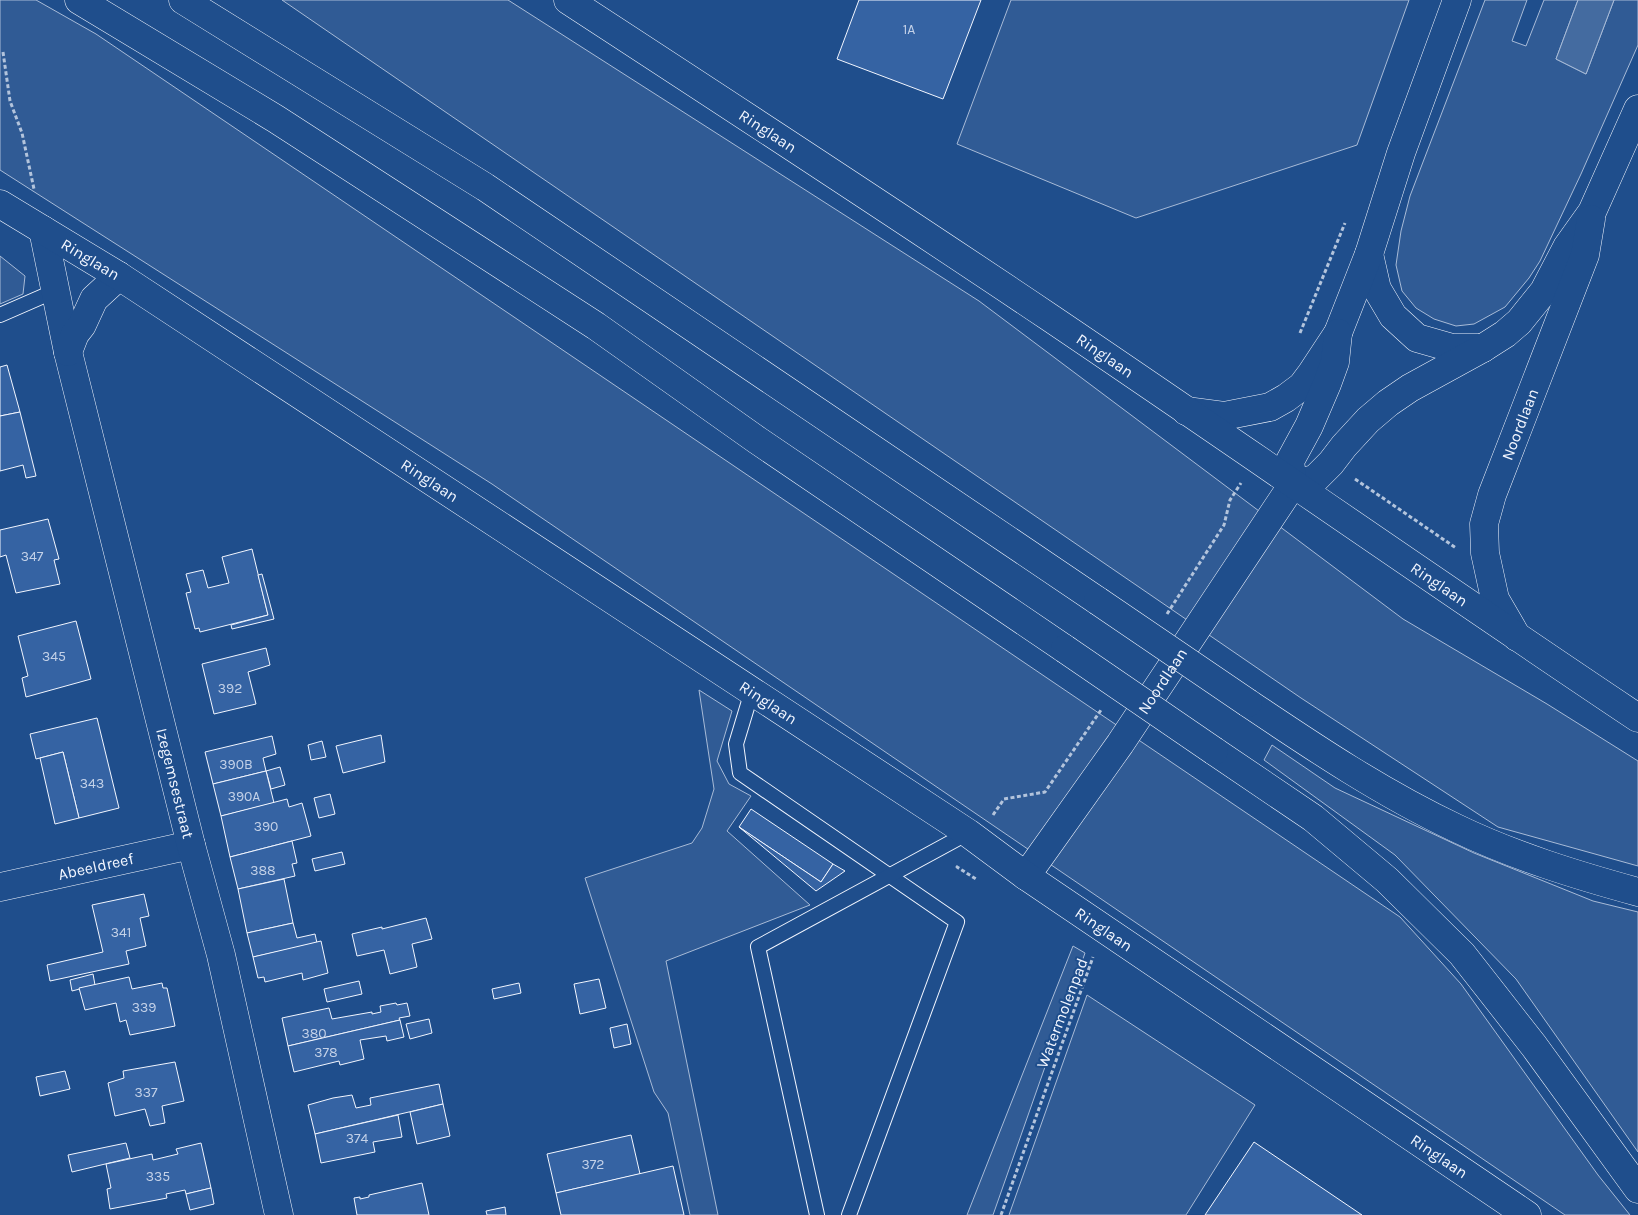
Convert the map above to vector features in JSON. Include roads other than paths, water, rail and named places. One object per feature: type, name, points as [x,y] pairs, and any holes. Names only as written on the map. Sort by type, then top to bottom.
[{"type":"main road","points":[[79,0],[276,118],[596,326],[757,440],[1313,818],[1387,880],[1462,954],[1534,1046],[1638,1189]]},
{"type":"main road","points":[[183,0],[485,187],[1349,770],[1456,828],[1531,859],[1638,892]]},
{"type":"main road","name":"Ringlaan","points":[[568,0],[854,186],[1638,718]]},
{"type":"main road","points":[[1186,410],[1224,416],[1270,407],[1302,386],[1338,333],[1369,254],[1402,153],[1457,0]]},
{"type":"main road","name":"Noordlaan","points":[[1026,876],[1120,744],[1293,484],[1315,479],[1368,420],[1388,403],[1410,388],[1505,334],[1532,307],[1551,278],[1567,247],[1592,212],[1638,109]]},
{"type":"main road","name":"Ringlaan","points":[[0,204],[119,276],[968,833],[1026,876],[1527,1215]]},
{"type":"main road","name":"Noordlaan","points":[[1517,637],[1495,599],[1485,553],[1484,524],[1492,495],[1585,256],[1592,212]]},
{"type":"main road","name":"Izegemsestraat","points":[[43,230],[68,352],[191,845],[221,955],[279,1215]]},
{"type":"main road","points":[[1369,254],[1377,289],[1393,316],[1418,338],[1452,348],[1483,348]]},
{"type":"main road","points":[[68,352],[75,334],[82,325],[94,299],[119,276]]},
{"type":"main road","points":[[1293,484],[1290,462],[1309,426],[1327,384],[1335,362],[1338,333]]},
{"type":"main road","name":"Abeeldreef","points":[[0,887],[191,845]]},
{"type":"lane","points":[[0,315],[55,290]]},
{"type":"lane","points":[[752,691],[736,744],[740,773],[957,922],[849,1215]]},
{"type":"lane","points":[[817,1215],[758,947],[968,833]]}]
